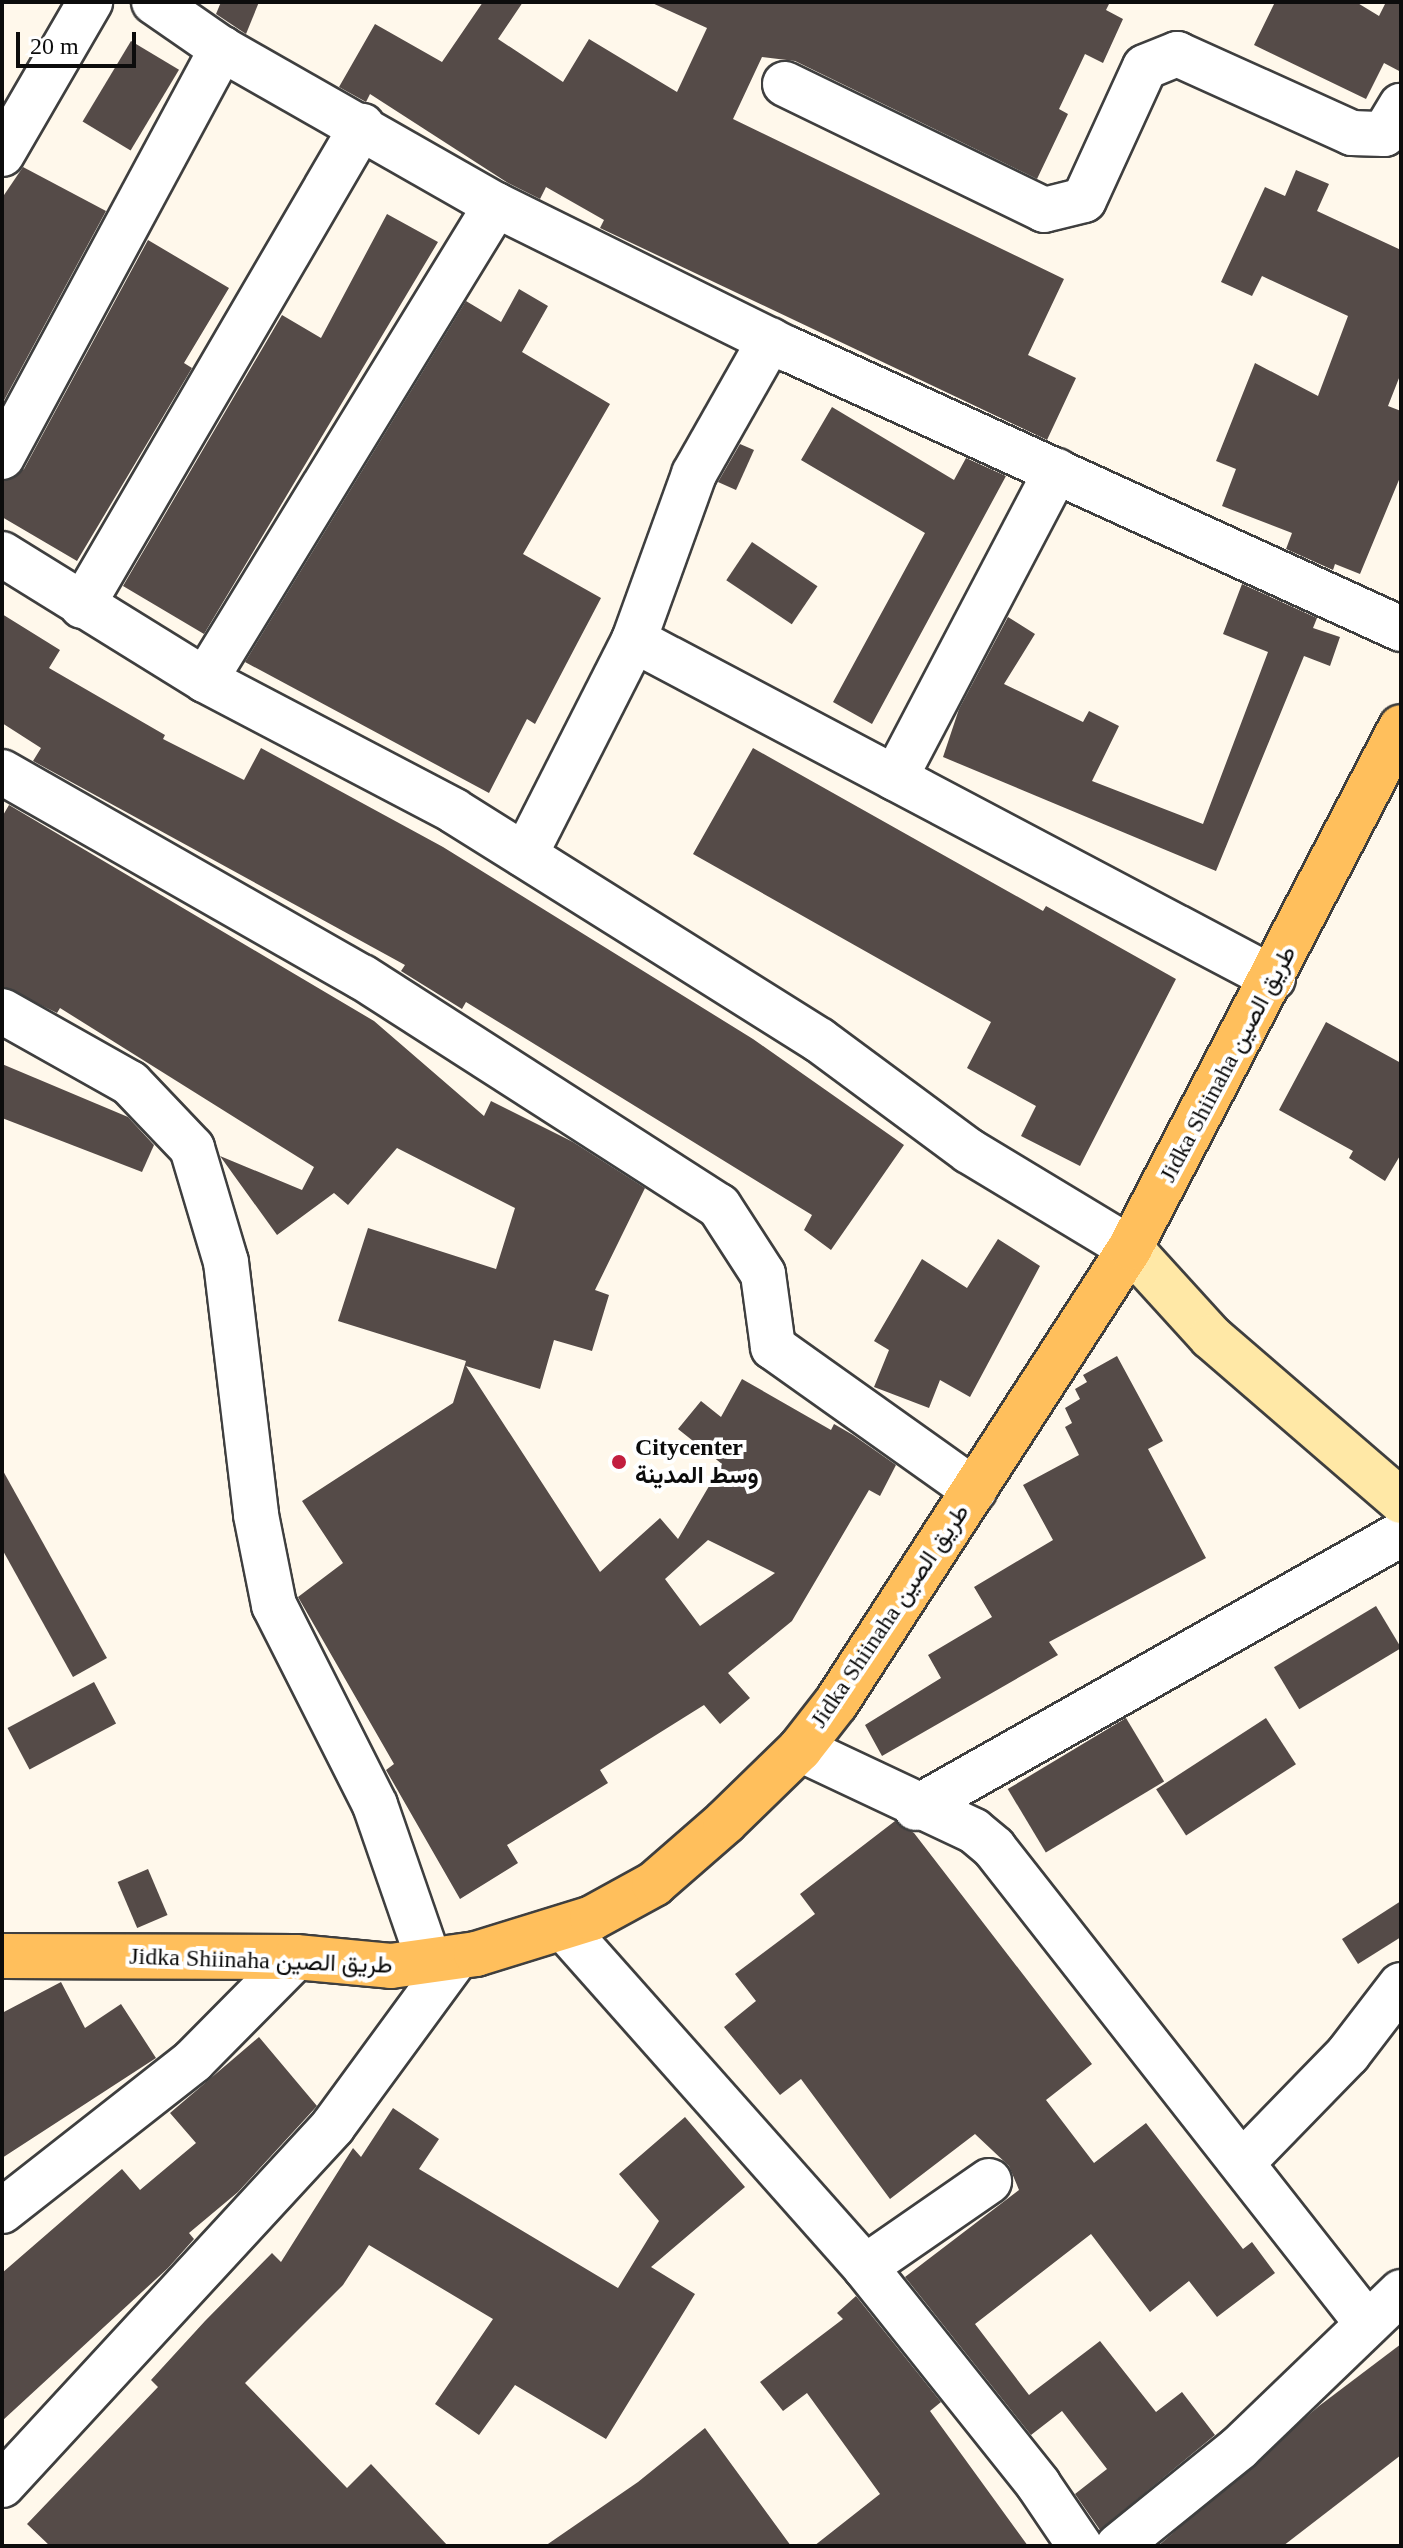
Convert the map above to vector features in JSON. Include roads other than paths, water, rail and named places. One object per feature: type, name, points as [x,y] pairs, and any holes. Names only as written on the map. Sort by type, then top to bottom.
[{"type":"main road","name":"Jidka Shiinaha طريق الصين","points":[[2,1956],[296,1957],[391,1966],[443,1959],[565,1929],[654,1884],[800,1749],[974,1490],[1130,1248],[1401,727]]},
{"type":"street","points":[[2,154],[90,2]]},
{"type":"street","points":[[154,2],[222,49],[496,205],[770,340],[1401,629]]},
{"type":"street","points":[[2,457],[222,49]]},
{"type":"street","points":[[785,84],[1044,210],[1084,200],[1145,67],[1177,54],[1352,133],[1384,134],[1401,106]]},
{"type":"street","points":[[82,606],[362,126]]},
{"type":"street","points":[[205,680],[496,205]]},
{"type":"street","points":[[525,855],[634,640],[694,474],[770,340]]},
{"type":"street","points":[[895,778],[1056,471]]},
{"type":"street","points":[[2,554],[205,680],[454,811],[819,1040],[969,1151],[1130,1248],[1211,1337],[1401,1501]]},
{"type":"street","points":[[634,640],[1273,978]]},
{"type":"street","points":[[2,772],[362,977],[719,1206],[763,1274],[773,1347],[974,1490]]},
{"type":"street","points":[[2,1011],[130,1083],[192,1148],[226,1262],[256,1515],[274,1605],[375,1805],[443,1959],[333,2126],[2,2485]]},
{"type":"street","points":[[916,1808],[1401,1534]]},
{"type":"street","points":[[800,1749],[916,1808],[974,1831],[994,1848],[1366,2322]]},
{"type":"street","points":[[565,1929],[865,2267],[1038,2484],[1080,2546]]},
{"type":"street","points":[[2,2211],[193,2061],[296,1957]]},
{"type":"street","points":[[1243,2162],[1348,2054],[1401,1985]]},
{"type":"street","points":[[865,2267],[989,2181]]},
{"type":"street","points":[[1118,2546],[1239,2448],[1366,2322],[1401,2292]]},
{"type":"place","name":"Citycenter وسط المدينة","points":[[619,1462]]}]
